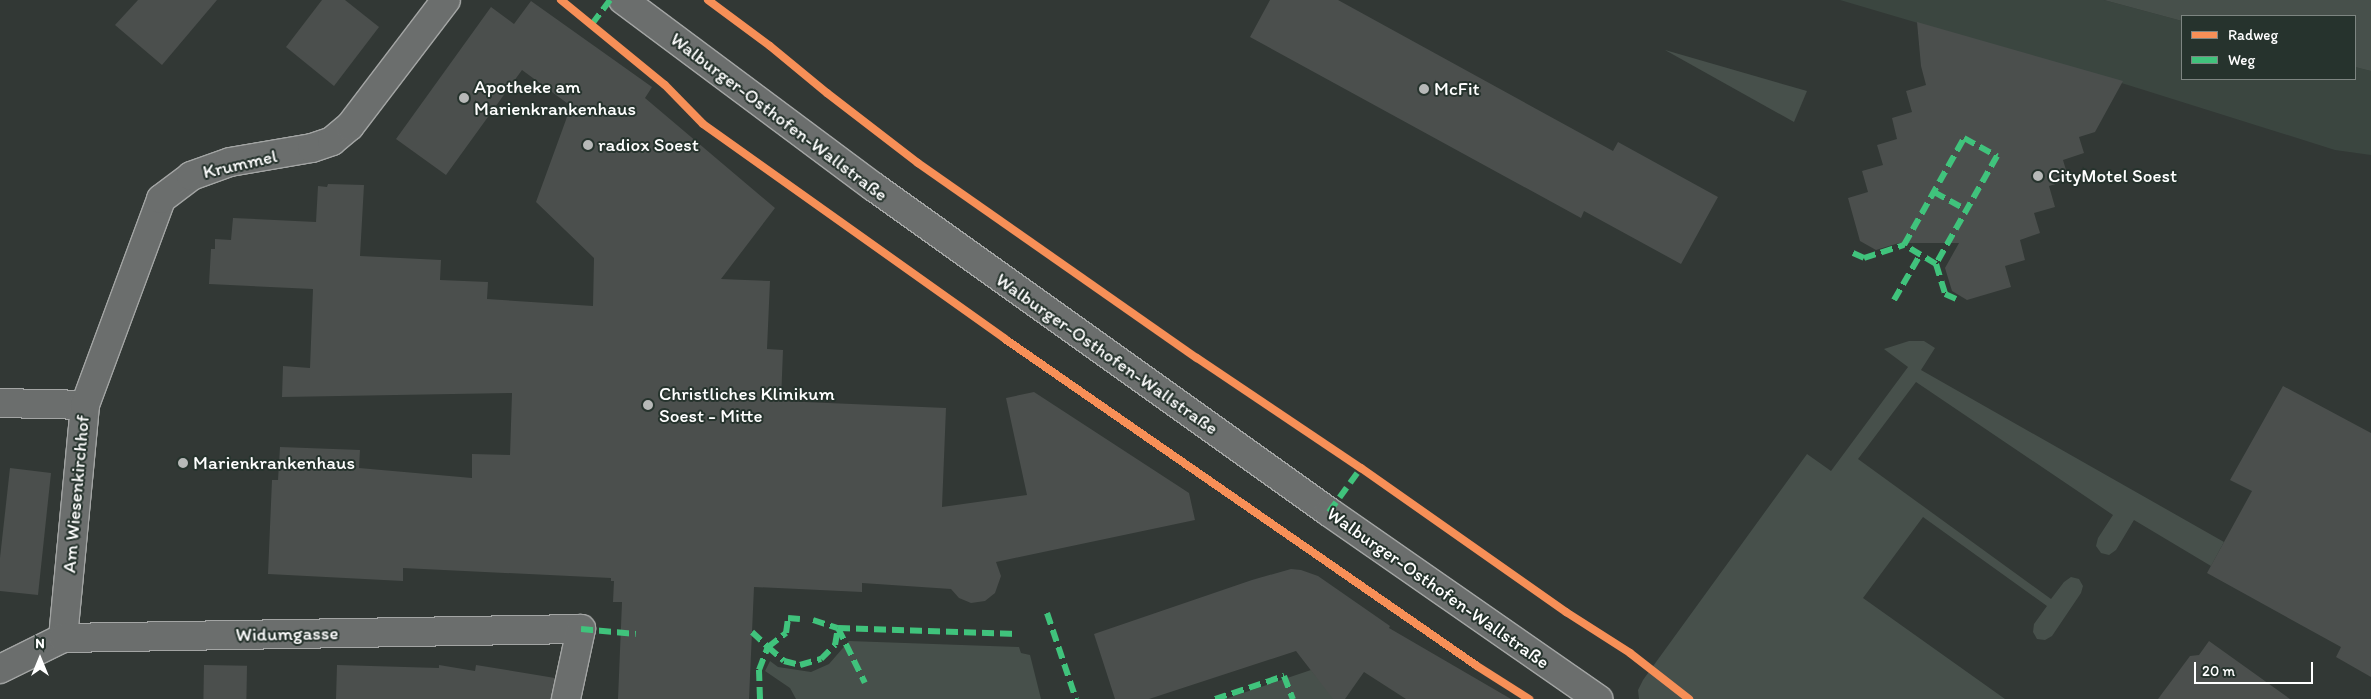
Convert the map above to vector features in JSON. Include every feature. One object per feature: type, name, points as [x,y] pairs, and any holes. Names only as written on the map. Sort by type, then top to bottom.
[{"type":"street","name":"Krummel","points":[[85,405],[161,199],[191,176],[230,162],[283,154],[332,141],[350,126],[446,0]]},
{"type":"street","name":"Walburger-Osthofen-Wallstraße","points":[[623,0],[874,187],[1329,512],[1598,699]]},
{"type":"street","name":"Am Wiesenkirchhof","points":[[0,403],[85,405],[63,638]]},
{"type":"street","name":"Widumgasse","points":[[0,669],[63,638],[581,629],[566,699]]},
{"type":"shaded area","points":[[1840,0],[2104,0],[2181,21],[2181,80],[2356,80],[2356,67],[2371,71],[2371,155],[2335,150],[2128,85]]},
{"type":"shaded area","points":[[2104,0],[2371,0],[2371,71],[2356,67],[2356,15],[2181,15],[2181,21]]},
{"type":"shaded area","points":[[1665,50],[1807,91],[1794,122]]},
{"type":"shaded area","points":[[1909,341],[1924,341],[1935,348],[1921,370],[2224,542],[2211,566],[2134,520],[2116,550],[2109,555],[2101,553],[2096,546],[2098,538],[2113,515],[1916,382],[1858,459],[2051,599],[2064,582],[2071,577],[2079,579],[2083,586],[2081,593],[2052,636],[2045,640],[2037,639],[2033,632],[2034,624],[2047,606],[1923,517],[1863,598],[2005,699],[1639,699],[1638,690],[1643,680],[1807,454],[1831,471],[1908,367],[1884,349]]},
{"type":"shaded area","points":[[849,641],[1019,647],[1021,653],[1030,655],[1041,699],[796,699],[790,688],[765,671],[770,661],[778,667],[811,672],[829,664]]},
{"type":"shaded area","points":[[1311,670],[1335,699],[1225,699]]},
{"type":"building","points":[[138,0],[217,0],[162,65],[115,25]]},
{"type":"building","points":[[322,0],[345,0],[379,27],[334,86],[286,47]]},
{"type":"building","name":"McFit","points":[[1270,0],[1338,0],[1613,151],[1618,142],[1718,197],[1681,264],[1584,211],[1581,218],[1250,37]]},
{"type":"building","name":"Christliches Klinikum Soest - Mitte","points":[[531,1],[652,87],[645,98],[775,208],[721,279],[770,281],[767,349],[783,350],[781,401],[946,408],[942,507],[1027,495],[1006,398],[1034,392],[1189,493],[1195,520],[996,562],[1001,576],[995,593],[985,601],[971,603],[959,598],[951,589],[862,583],[862,592],[754,587],[749,699],[618,699],[622,602],[613,602],[614,581],[611,581],[611,578],[403,568],[403,581],[268,574],[272,480],[278,480],[280,447],[360,450],[359,468],[472,478],[472,454],[510,455],[512,393],[282,397],[283,366],[310,368],[313,289],[209,284],[211,249],[215,249],[215,239],[231,240],[233,218],[316,222],[318,186],[327,187],[328,184],[364,185],[360,256],[441,260],[440,280],[488,282],[487,299],[593,306],[594,258],[536,202],[571,106],[522,70],[446,175],[396,139],[491,7],[514,24]]},
{"type":"building","points":[[1917,22],[2123,81],[2095,132],[2079,137],[2084,153],[2063,160],[2069,180],[2049,186],[2055,207],[2034,213],[2040,233],[2020,240],[2025,260],[2005,266],[2011,287],[1967,300],[1952,291],[1945,268],[1959,243],[1899,243],[1876,250],[1860,241],[1848,198],[1868,192],[1862,171],[1883,165],[1877,145],[1897,139],[1892,118],[1912,112],[1906,91],[1926,85],[1921,66]]},
{"type":"building","points":[[2283,386],[2371,433],[2371,677],[2336,657],[2341,647],[2207,573],[2252,491],[2230,480]]},
{"type":"building","points":[[10,468],[51,473],[38,595],[0,591],[0,558]]},
{"type":"building","points":[[1291,569],[1301,570],[1318,576],[1390,626],[1389,628],[1511,699],[1406,699],[1364,672],[1345,699],[1333,699],[1296,651],[1149,699],[1115,699],[1094,634],[1252,580]]},
{"type":"building","points":[[2209,641],[2290,699],[2158,699],[2190,656],[2199,655]]},
{"type":"building","points":[[204,665],[247,666],[246,699],[203,699]]},
{"type":"building","points":[[337,665],[439,668],[439,665],[475,671],[476,665],[555,678],[551,699],[336,699]]},
{"type":"marked path","points":[[592,24],[610,0]]},
{"type":"marked path","points":[[1853,253],[1864,258],[1904,245],[1964,138],[1997,156],[1936,264],[1904,245]]},
{"type":"marked path","points":[[1934,192],[1966,210]]},
{"type":"marked path","points":[[1894,300],[1920,255]]},
{"type":"marked path","points":[[1936,264],[1945,294],[1956,299]]},
{"type":"marked path","points":[[1329,512],[1361,468]]},
{"type":"marked path","points":[[1047,613],[1076,699]]},
{"type":"marked path","points":[[752,632],[768,647],[786,633],[788,618],[800,619]]},
{"type":"marked path","points":[[813,620],[838,628],[1017,634]]},
{"type":"marked path","points":[[838,628],[865,683]]},
{"type":"marked path","points":[[760,699],[759,670],[768,647],[784,661],[800,665],[821,659],[835,645],[838,628]]},
{"type":"marked path","points":[[581,629],[636,634]]},
{"type":"marked path","points":[[1215,699],[1284,676],[1293,699]]},
{"type":"cycle path","points":[[561,0],[665,85],[703,124],[1005,339],[1477,666],[1529,699]]},
{"type":"cycle path","points":[[708,0],[770,46],[827,93],[918,163],[1197,358],[1361,468],[1566,612],[1630,653],[1689,699]]},
{"type":"place","name":"McFit","points":[[1424,89]]},
{"type":"place","name":"Apotheke am Marienkrankenhaus","points":[[464,98]]},
{"type":"place","name":"radiox Soest","points":[[588,145]]},
{"type":"place","name":"CityMotel Soest","points":[[2038,176]]},
{"type":"place","name":"Christliches Klinikum Soest - Mitte","points":[[648,405]]},
{"type":"place","name":"Marienkrankenhaus","points":[[183,463]]}]
